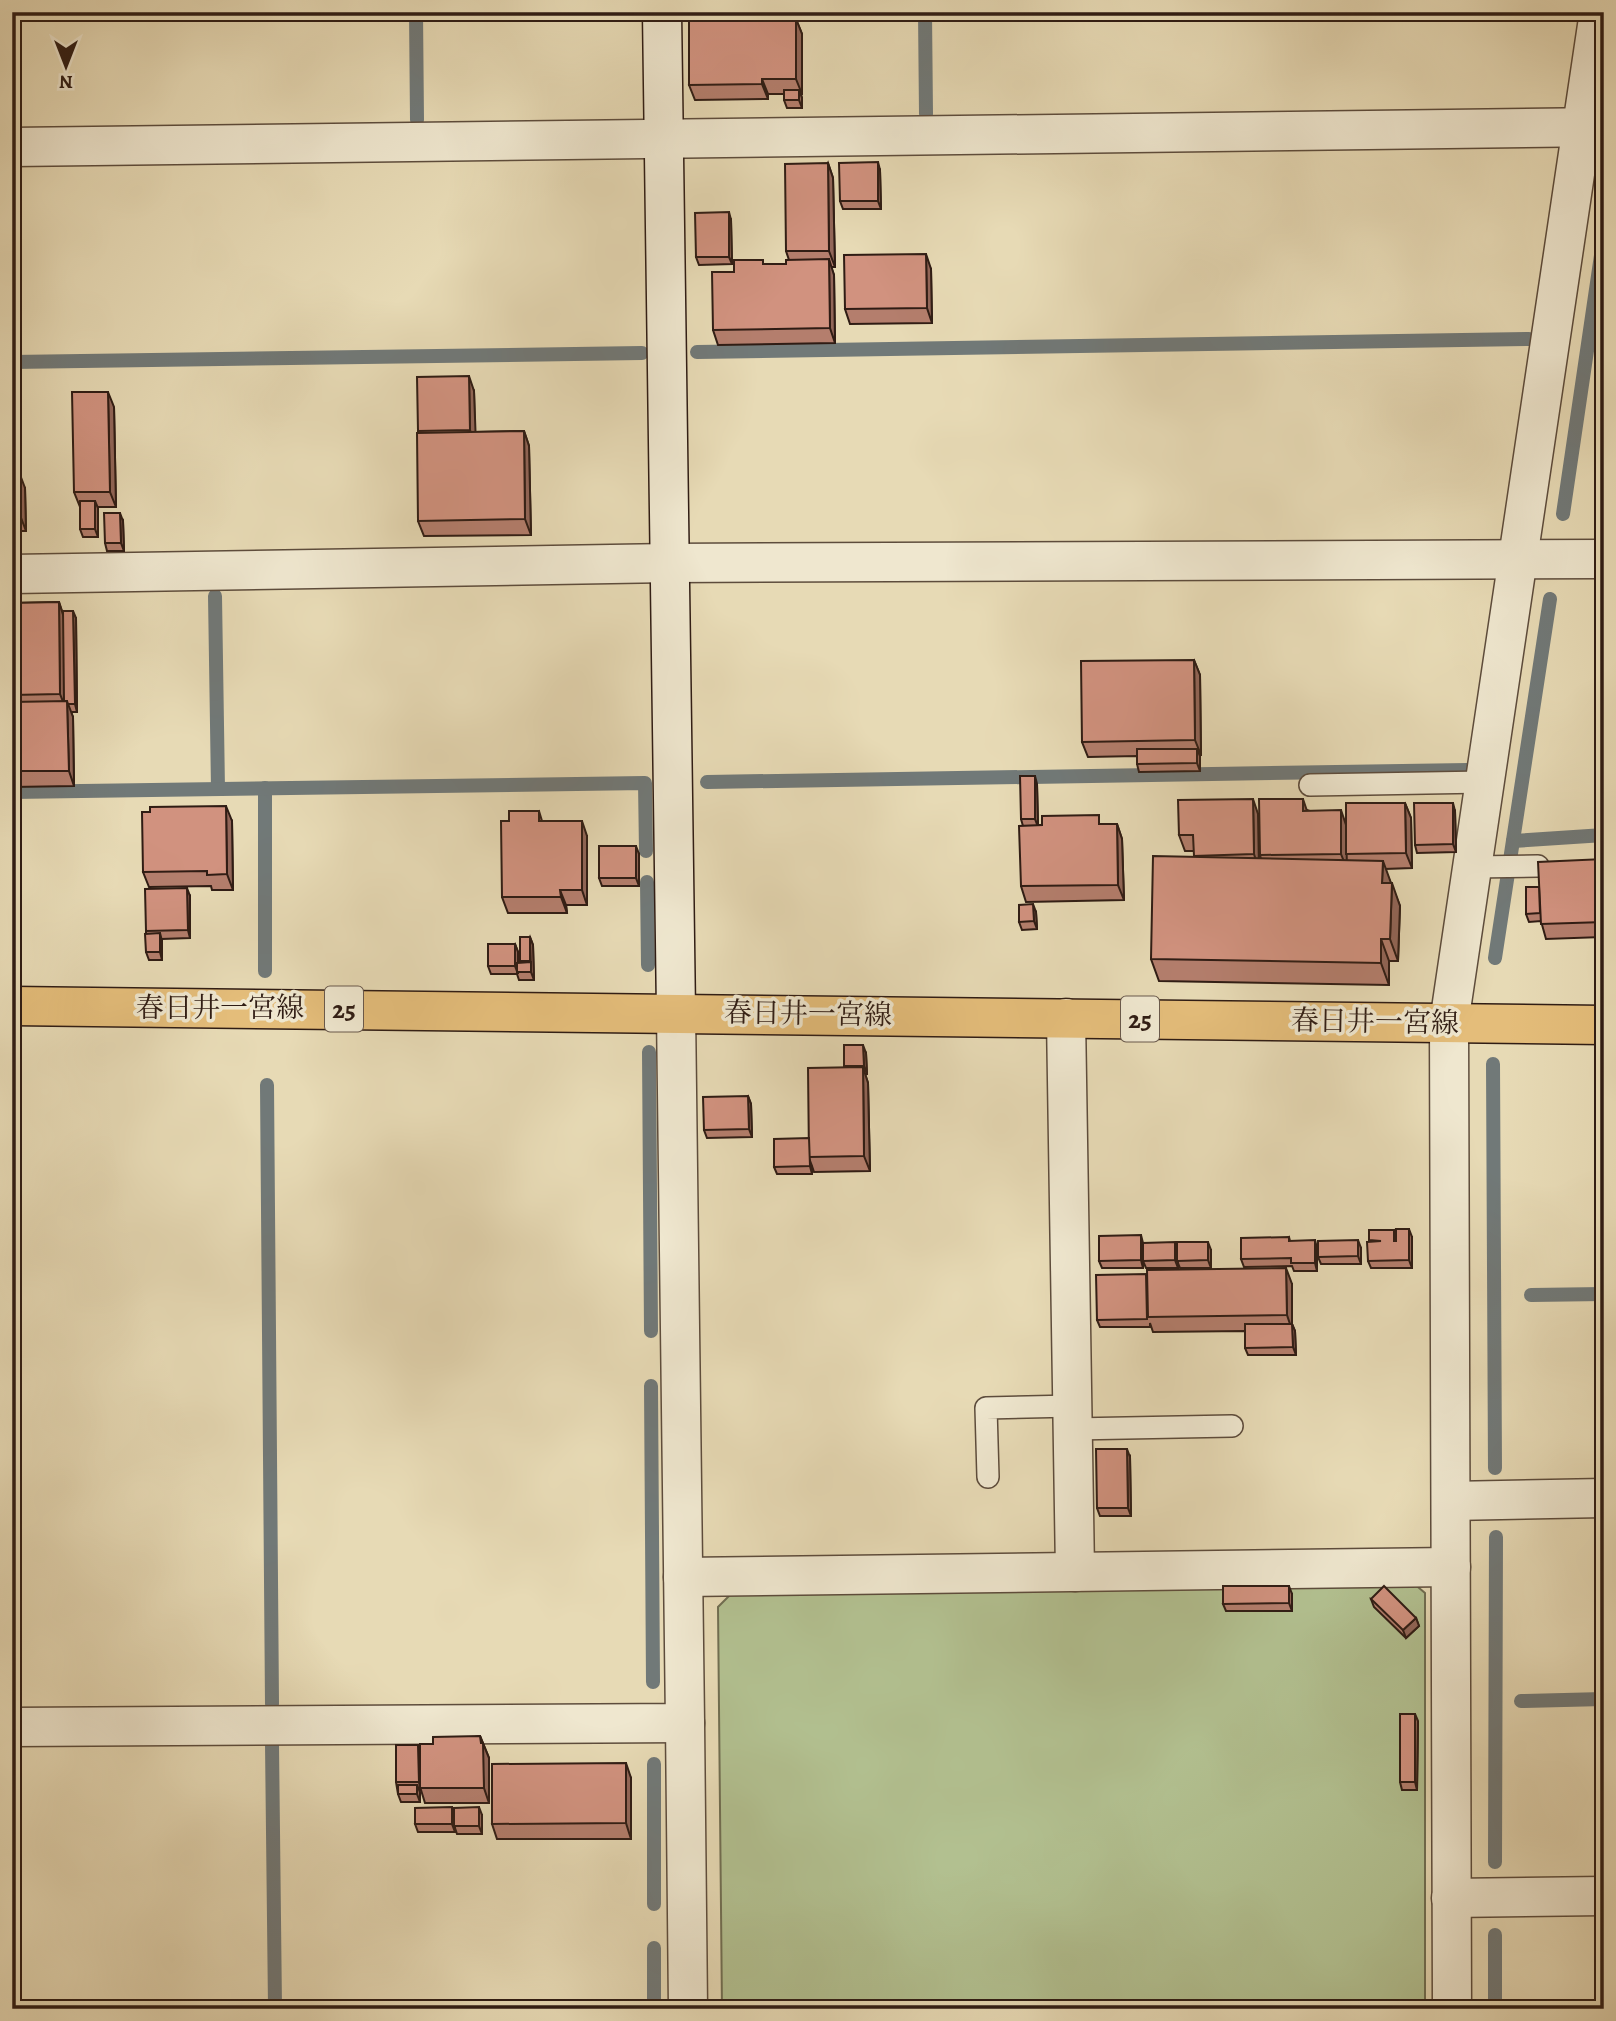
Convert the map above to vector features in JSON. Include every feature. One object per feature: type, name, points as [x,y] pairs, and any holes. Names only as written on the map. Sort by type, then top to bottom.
[{"type":"main road","name":"春日井一宮線","points":[[12,1006],[1604,1025]]},
{"type":"street","points":[[662,12],[688,2009]]},
{"type":"street","points":[[1452,2009],[1450,1023],[1485,867],[1485,782],[1517,559],[1593,127],[1599,12]]},
{"type":"street","points":[[12,147],[1593,127]]},
{"type":"street","points":[[12,574],[670,563],[1604,559]]},
{"type":"street","points":[[1066,1018],[1075,1572]]},
{"type":"street","points":[[1451,1500],[1604,1498]]},
{"type":"street","points":[[683,1577],[1451,1567]]},
{"type":"street","points":[[12,1727],[685,1723]]},
{"type":"street","points":[[1451,1898],[1604,1896]]},
{"type":"lane","points":[[1310,785],[1485,782]]},
{"type":"lane","points":[[1485,867],[1530,866]]},
{"type":"lane","points":[[988,1477],[986,1408],[1073,1418],[1232,1426]]},
{"type":"green space","points":[[1412,1582],[1425,1593],[1425,2009],[722,2009],[718,1607],[732,1593]]},
{"type":"building","points":[[689,19],[796,19],[796,79],[762,79],[762,84],[689,85]]},
{"type":"building","points":[[784,90],[799,90],[799,100],[784,100]]},
{"type":"building","points":[[878,162],[878,201],[840,201],[839,163]]},
{"type":"building","points":[[828,163],[829,251],[786,251],[785,164]]},
{"type":"building","points":[[729,212],[729,257],[696,257],[695,213]]},
{"type":"building","points":[[926,254],[927,308],[845,309],[844,255]]},
{"type":"building","points":[[829,259],[830,328],[713,330],[712,272],[734,272],[734,260],[763,260],[763,264],[786,264],[786,260]]},
{"type":"building","points":[[469,376],[470,430],[418,431],[417,377]]},
{"type":"building","points":[[72,392],[108,392],[110,492],[74,492]]},
{"type":"building","points":[[524,431],[525,519],[418,521],[417,433]]},
{"type":"building","points":[[19,472],[20,515],[12,516],[12,473]]},
{"type":"building","points":[[80,501],[95,501],[95,529],[80,529]]},
{"type":"building","points":[[104,513],[120,513],[121,543],[105,543]]},
{"type":"building","points":[[59,602],[60,694],[12,695],[12,603]]},
{"type":"building","points":[[63,611],[73,611],[75,704],[64,701]]},
{"type":"building","points":[[1194,660],[1195,740],[1082,742],[1081,661]]},
{"type":"building","points":[[67,701],[69,771],[12,771],[12,702]]},
{"type":"building","points":[[1137,749],[1197,749],[1197,763],[1137,764]]},
{"type":"building","points":[[1020,776],[1035,776],[1035,819],[1021,819]]},
{"type":"building","points":[[1253,799],[1254,854],[1194,856],[1193,835],[1179,835],[1178,800]]},
{"type":"building","points":[[1259,799],[1303,799],[1303,811],[1341,810],[1341,854],[1260,855]]},
{"type":"building","points":[[1346,803],[1405,803],[1406,853],[1346,854]]},
{"type":"building","points":[[1414,803],[1453,803],[1453,844],[1415,845]]},
{"type":"building","points":[[226,806],[227,874],[207,875],[207,871],[143,872],[142,812],[150,812],[150,807]]},
{"type":"building","points":[[509,811],[539,811],[539,821],[582,821],[582,890],[560,890],[561,897],[502,897],[501,821],[509,821]]},
{"type":"building","points":[[1099,815],[1099,824],[1117,824],[1118,885],[1021,886],[1019,826],[1042,825],[1042,816]]},
{"type":"building","points":[[599,846],[636,846],[636,878],[599,878]]},
{"type":"building","points":[[1153,856],[1383,861],[1382,883],[1392,883],[1390,939],[1381,939],[1381,963],[1151,959]]},
{"type":"building","points":[[1604,859],[1604,922],[1541,924],[1538,862]]},
{"type":"building","points":[[1526,887],[1539,887],[1540,913],[1526,914]]},
{"type":"building","points":[[187,888],[188,930],[146,931],[145,889]]},
{"type":"building","points":[[1033,904],[1034,921],[1019,922],[1019,905]]},
{"type":"building","points":[[1604,932],[1604,970],[1603,970]]},
{"type":"building","points":[[160,933],[160,952],[146,952],[145,934]]},
{"type":"building","points":[[520,937],[530,937],[530,961],[520,961]]},
{"type":"building","points":[[488,944],[515,944],[515,966],[488,966]]},
{"type":"building","points":[[531,962],[531,972],[517,972],[517,963]]},
{"type":"building","points":[[844,1045],[863,1045],[864,1066],[844,1066]]},
{"type":"building","points":[[863,1067],[864,1156],[809,1157],[808,1068]]},
{"type":"building","points":[[748,1096],[749,1129],[704,1130],[703,1097]]},
{"type":"building","points":[[809,1138],[810,1166],[774,1167],[774,1139]]},
{"type":"building","points":[[1396,1229],[1409,1229],[1409,1260],[1368,1261],[1367,1242],[1381,1241],[1369,1240],[1369,1230],[1394,1230],[1396,1241]]},
{"type":"building","points":[[1141,1235],[1141,1260],[1099,1261],[1099,1236]]},
{"type":"building","points":[[1289,1237],[1289,1241],[1315,1240],[1315,1263],[1291,1263],[1291,1258],[1241,1259],[1241,1238]]},
{"type":"building","points":[[1358,1240],[1358,1256],[1318,1257],[1318,1241]]},
{"type":"building","points":[[1175,1242],[1175,1260],[1143,1261],[1143,1243]]},
{"type":"building","points":[[1177,1242],[1208,1242],[1208,1260],[1177,1261]]},
{"type":"building","points":[[1286,1268],[1287,1315],[1148,1317],[1147,1270]]},
{"type":"building","points":[[1146,1274],[1147,1319],[1097,1320],[1096,1275]]},
{"type":"building","points":[[1245,1324],[1292,1324],[1293,1347],[1245,1348]]},
{"type":"building","points":[[1096,1449],[1127,1449],[1128,1508],[1097,1508]]},
{"type":"building","points":[[1223,1586],[1289,1586],[1289,1603],[1223,1604]]},
{"type":"building","points":[[1384,1586],[1416,1618],[1403,1630],[1371,1599]]},
{"type":"building","points":[[1400,1714],[1415,1714],[1415,1782],[1400,1782]]},
{"type":"building","points":[[480,1736],[483,1743],[484,1788],[420,1788],[420,1744],[433,1744],[433,1737]]},
{"type":"building","points":[[396,1745],[418,1745],[419,1782],[396,1782]]},
{"type":"building","points":[[626,1763],[626,1823],[492,1824],[492,1764]]},
{"type":"building","points":[[398,1785],[417,1785],[417,1794],[398,1794]]},
{"type":"building","points":[[452,1807],[452,1824],[415,1824],[415,1808]]},
{"type":"building","points":[[479,1807],[479,1826],[454,1826],[454,1808]]},
{"type":"waterway","points":[[416,12],[417,120]]},
{"type":"waterway","points":[[925,12],[926,114]]},
{"type":"waterway","points":[[1563,514],[1604,235]]},
{"type":"waterway","points":[[697,352],[1529,339]]},
{"type":"waterway","points":[[12,362],[642,353]]},
{"type":"waterway","points":[[215,596],[218,789]]},
{"type":"waterway","points":[[1495,958],[1550,599]]},
{"type":"waterway","points":[[707,782],[1468,770]]},
{"type":"waterway","points":[[12,792],[645,783],[646,851]]},
{"type":"waterway","points":[[265,788],[265,971]]},
{"type":"waterway","points":[[1513,841],[1604,835]]},
{"type":"waterway","points":[[647,882],[648,965]]},
{"type":"waterway","points":[[649,1052],[651,1331]]},
{"type":"waterway","points":[[1493,1064],[1495,1468]]},
{"type":"waterway","points":[[267,1085],[272,1704]]},
{"type":"waterway","points":[[1531,1295],[1604,1294]]},
{"type":"waterway","points":[[651,1386],[653,1682]]},
{"type":"waterway","points":[[1495,1862],[1496,1537]]},
{"type":"waterway","points":[[1521,1701],[1604,1699]]},
{"type":"waterway","points":[[78,2009],[275,2007],[272,1744]]},
{"type":"waterway","points":[[654,1764],[654,1904]]},
{"type":"waterway","points":[[1495,1935],[1495,2009]]},
{"type":"waterway","points":[[654,1948],[654,2009]]}]
